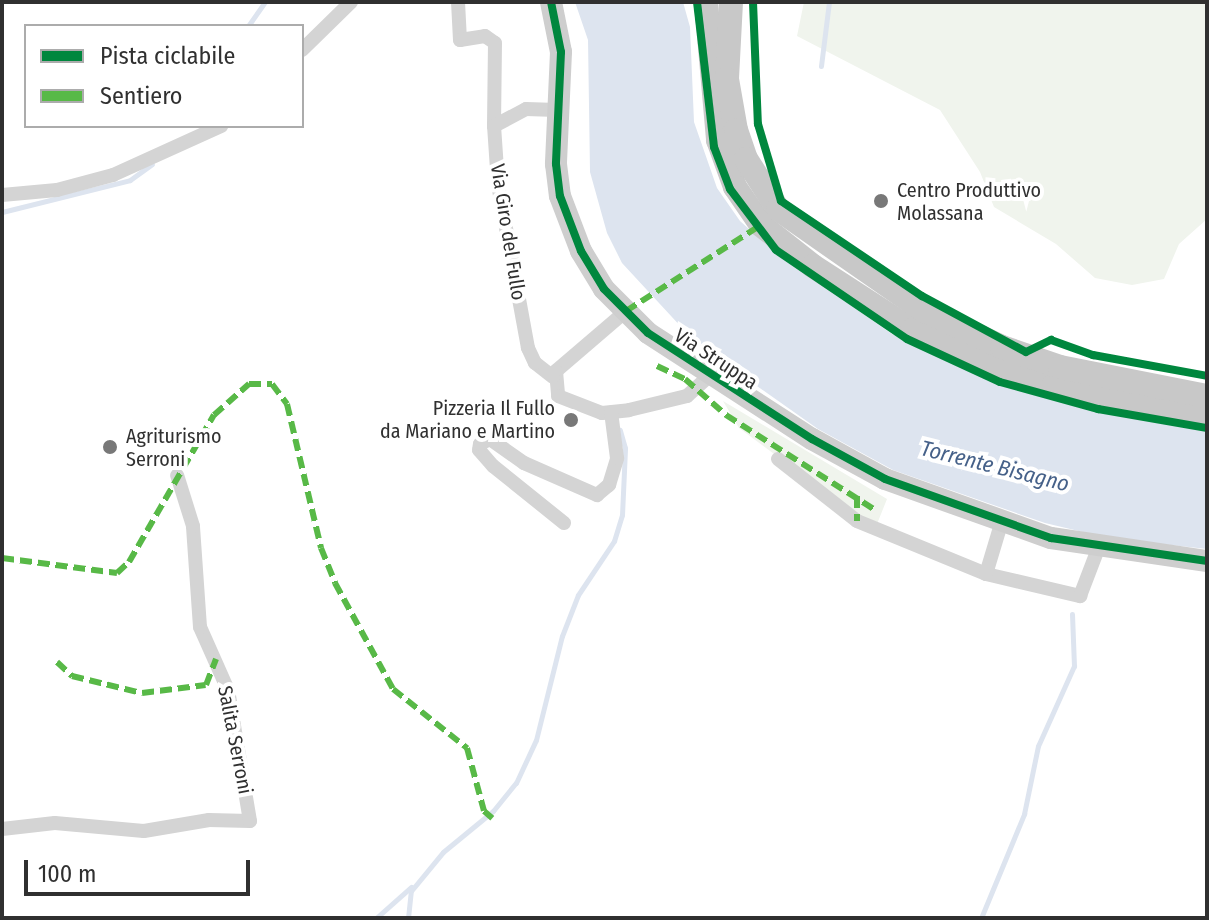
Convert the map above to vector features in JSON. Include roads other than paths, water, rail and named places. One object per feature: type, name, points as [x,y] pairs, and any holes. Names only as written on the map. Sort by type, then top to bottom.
[{"type":"main road","name":"Via Struppa","points":[[551,2],[561,52],[556,164],[569,223],[604,289],[626,311],[710,375],[885,479],[1001,524],[1098,549],[1207,561]]},
{"type":"main road","points":[[706,2],[718,140],[735,187],[761,225],[813,266],[912,330],[998,368],[1052,387],[1207,419]]},
{"type":"main road","points":[[731,2],[727,79],[736,130],[746,159],[778,209],[923,310],[1002,347],[1060,367],[1207,396]]},
{"type":"street","points":[[304,48],[351,2]]},
{"type":"street","name":"Via Giro del Fullo","points":[[458,2],[460,40],[490,37],[495,48],[494,126],[498,184],[525,338]]},
{"type":"street","points":[[494,126],[526,109],[557,110]]},
{"type":"street","points":[[2,195],[80,185],[217,128]]},
{"type":"street","points":[[553,377],[626,311]]},
{"type":"street","name":"Via Struppa","points":[[525,338],[535,363],[553,377],[558,396],[611,412],[687,396],[710,375]]},
{"type":"street","points":[[564,523],[493,466],[479,450],[480,444],[490,439],[524,463],[597,495],[609,485],[617,458],[611,412]]},
{"type":"street","points":[[778,459],[857,521],[986,574],[1080,596],[1098,549]]},
{"type":"street","name":"Salita Serroni","points":[[2,829],[55,823],[144,831],[209,820],[250,821],[228,690],[200,627],[193,526],[177,475]]},
{"type":"street","points":[[986,574],[1001,524]]},
{"type":"water","name":"Torrente Bisagno","points":[[575,2],[683,2],[690,27],[694,122],[717,188],[740,221],[777,254],[892,334],[1006,386],[1095,411],[1207,431],[1207,549],[1108,538],[1045,523],[893,470],[818,429],[696,343],[622,263],[607,233],[590,172],[588,40]]},
{"type":"waterway","points":[[249,24],[265,2]]},
{"type":"waterway","points":[[821,66],[829,2]]},
{"type":"waterway","points":[[2,212],[130,180],[152,164]]},
{"type":"waterway","points":[[408,918],[411,891],[443,852],[493,811],[516,783],[536,740],[562,636],[578,595],[614,541],[622,515],[625,448],[620,430]]},
{"type":"waterway","points":[[981,918],[1024,814],[1038,746],[1074,666],[1072,614]]},
{"type":"waterway","points":[[376,918],[411,887]]},
{"type":"place","name":"Centro Produttivo Molassana","points":[[881,201]]},
{"type":"place","name":"Pizzeria Il Fullo da Mariano e Martino","points":[[571,420]]},
{"type":"place","name":"Agriturismo Serroni","points":[[110,447]]}]
